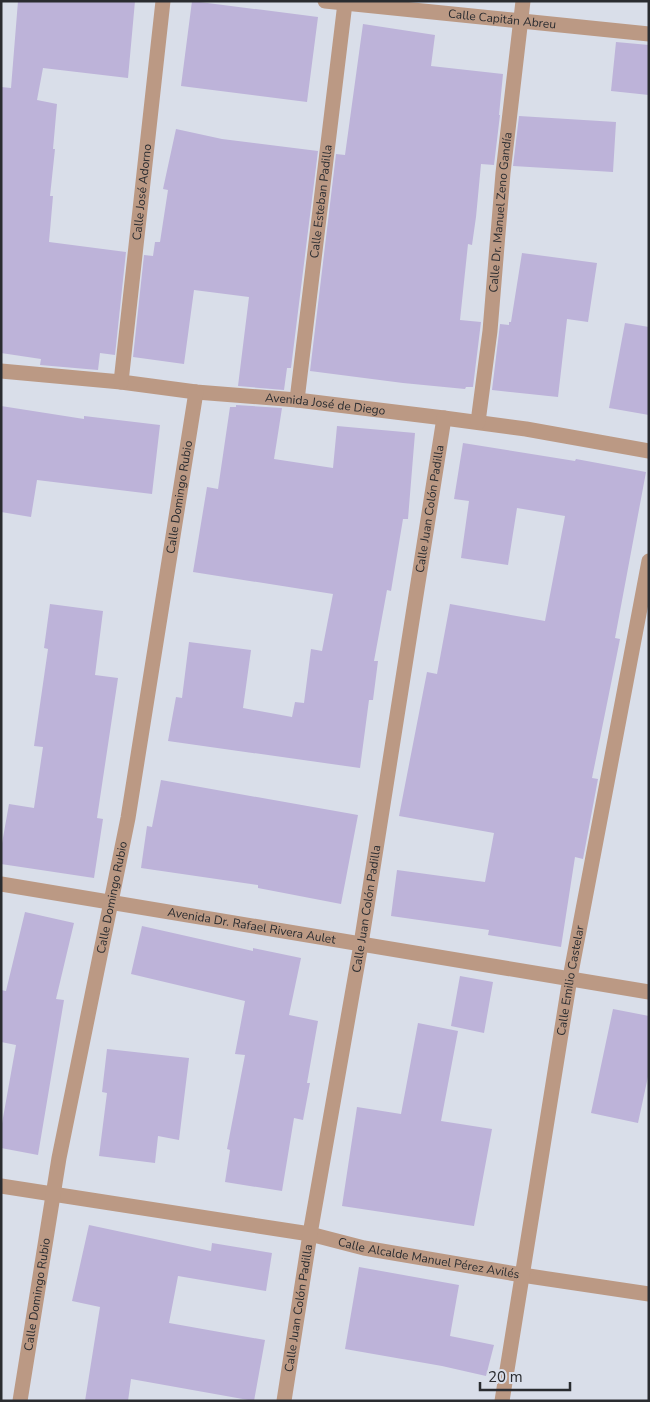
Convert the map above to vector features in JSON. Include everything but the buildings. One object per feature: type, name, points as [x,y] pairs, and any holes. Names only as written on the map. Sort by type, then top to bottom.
[{"type":"street","name":"Calle José Adorno","points":[[122,382],[164,1]]},
{"type":"street","name":"Calle Capitán Abreu","points":[[325,1],[649,34]]},
{"type":"street","name":"Calle Dr. Manuel Zeno Gandía","points":[[478,422],[490,331],[503,174],[523,1]]},
{"type":"street","name":"Calle Esteban Padilla","points":[[297,400],[345,3]]},
{"type":"street","name":"Avenida José de Diego","points":[[1,371],[122,382],[196,392],[297,400],[478,422],[649,451]]},
{"type":"street","name":"Calle Domingo Rubio","points":[[20,1401],[53,1194],[129,808],[196,392]]},
{"type":"street","name":"Calle Juan Colón Padilla","points":[[284,1401],[310,1234],[361,944],[444,418]]},
{"type":"street","name":"Calle Emilio Castelar","points":[[502,1401],[570,978],[649,561]]},
{"type":"street","name":"Avenida Dr. Rafael Rivera Aulet","points":[[1,884],[649,992]]},
{"type":"street","name":"Calle Alcalde Manuel Pérez Avilés","points":[[1,1186],[310,1234],[364,1248],[649,1294]]}]
